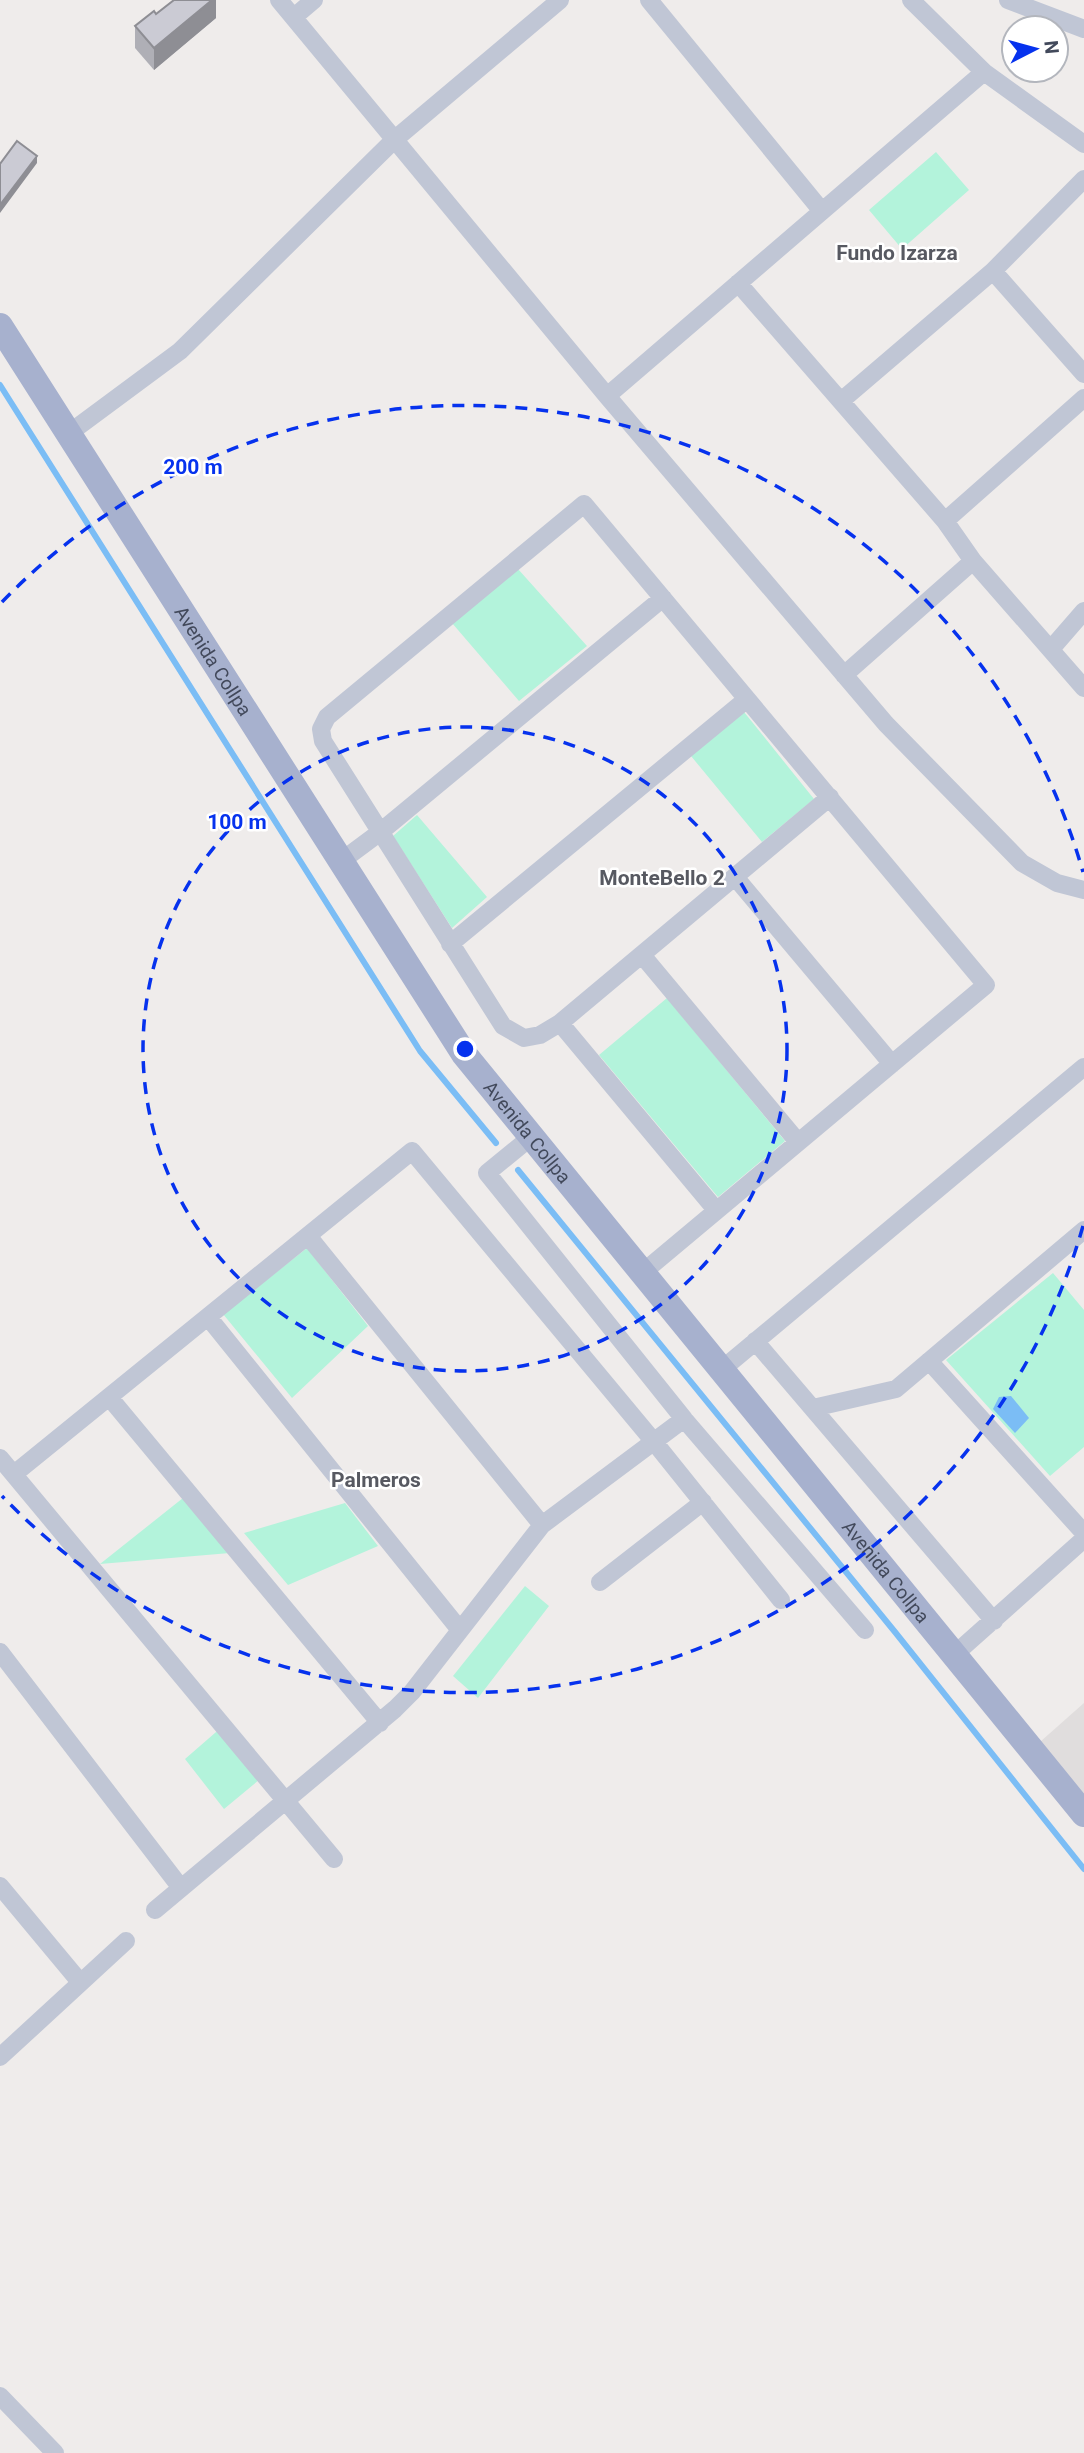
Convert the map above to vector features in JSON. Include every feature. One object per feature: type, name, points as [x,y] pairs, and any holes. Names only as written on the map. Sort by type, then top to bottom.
[{"type":"main road","name":"Avenida Collpa","points":[[0,326],[464,1055],[640,1274],[1084,1814]]},
{"type":"street","points":[[279,0],[607,396],[844,675],[930,771],[1014,857],[1038,874],[1057,883],[1084,890]]},
{"type":"street","points":[[294,17],[314,0]]},
{"type":"street","points":[[68,434],[180,351],[394,140],[560,0]]},
{"type":"street","points":[[649,0],[821,210]]},
{"type":"street","points":[[911,0],[984,72],[1084,144]]},
{"type":"street","points":[[1009,0],[1084,29]]},
{"type":"street","points":[[607,396],[984,72]]},
{"type":"street","points":[[841,401],[993,271],[1084,179]]},
{"type":"street","points":[[993,271],[1084,374]]},
{"type":"street","points":[[738,283],[945,521],[973,561],[1084,688]]},
{"type":"street","points":[[945,521],[1084,398]]},
{"type":"street","points":[[640,1274],[986,985],[830,797],[584,503],[327,717],[321,729],[323,741],[379,833],[503,1026],[524,1038],[540,1034],[560,1023],[830,797]]},
{"type":"street","points":[[844,675],[973,561]]},
{"type":"street","points":[[340,862],[379,833],[663,598]]},
{"type":"street","points":[[1051,649],[1084,611]]},
{"type":"street","points":[[450,944],[747,699]]},
{"type":"street","points":[[735,877],[892,1064]]},
{"type":"street","points":[[642,955],[798,1142]]},
{"type":"street","points":[[560,1023],[716,1210]]},
{"type":"street","points":[[720,1371],[1084,1067]]},
{"type":"street","points":[[531,1137],[487,1173],[684,1419],[865,1630]]},
{"type":"street","points":[[14,1474],[412,1151],[782,1600]]},
{"type":"street","points":[[813,1408],[897,1389],[1084,1230]]},
{"type":"street","points":[[308,1236],[542,1525]]},
{"type":"street","points":[[208,1317],[460,1630]]},
{"type":"street","points":[[755,1341],[993,1621]]},
{"type":"street","points":[[929,1361],[1084,1532]]},
{"type":"street","points":[[109,1397],[380,1723]]},
{"type":"street","points":[[155,1910],[284,1799],[380,1723],[412,1692],[542,1525],[684,1419]]},
{"type":"street","points":[[0,1458],[334,1859]]},
{"type":"street","points":[[600,1582],[703,1502]]},
{"type":"street","points":[[955,1654],[1084,1539]]},
{"type":"street","points":[[0,1653],[181,1888]]},
{"type":"street","points":[[0,1886],[79,1982]]},
{"type":"street","points":[[0,2057],[126,1941]]},
{"type":"street","points":[[0,2396],[54,2453]]},
{"type":"shaded area","points":[[1084,1703],[1084,1798],[1040,1742]]},
{"type":"green space","points":[[936,152],[969,190],[902,249],[869,210]]},
{"type":"green space","points":[[518,569],[587,646],[519,701],[452,623]]},
{"type":"green space","points":[[744,712],[814,799],[762,842],[691,756]]},
{"type":"green space","points":[[417,815],[487,897],[452,928],[393,836]]},
{"type":"green space","points":[[667,998],[785,1141],[718,1197],[599,1055]]},
{"type":"green space","points":[[307,1248],[368,1326],[292,1398],[223,1314]]},
{"type":"green space","points":[[1053,1273],[1084,1310],[1084,1447],[1050,1476],[946,1360]]},
{"type":"green space","points":[[183,1498],[230,1553],[100,1564]]},
{"type":"green space","points":[[345,1503],[378,1546],[288,1585],[244,1533]]},
{"type":"green space","points":[[525,1586],[549,1606],[478,1698],[453,1676]]},
{"type":"green space","points":[[223,1726],[265,1775],[224,1809],[185,1759]]},
{"type":"water","points":[[1011,1396],[1029,1418],[1015,1433],[993,1409],[999,1397]]},
{"type":"building","points":[[174,0],[212,0],[154,48],[135,26]]},
{"type":"building","points":[[17,141],[37,156],[0,205],[0,164]]},
{"type":"waterway","points":[[0,385],[420,1051],[496,1143]]},
{"type":"waterway","points":[[518,1170],[895,1632],[1084,1869]]},
{"type":"district","name":"Fundo Izarza","points":[[897,253]]},
{"type":"district","name":"MonteBello 2","points":[[662,878]]},
{"type":"district","name":"Palmeros","points":[[376,1480]]}]
